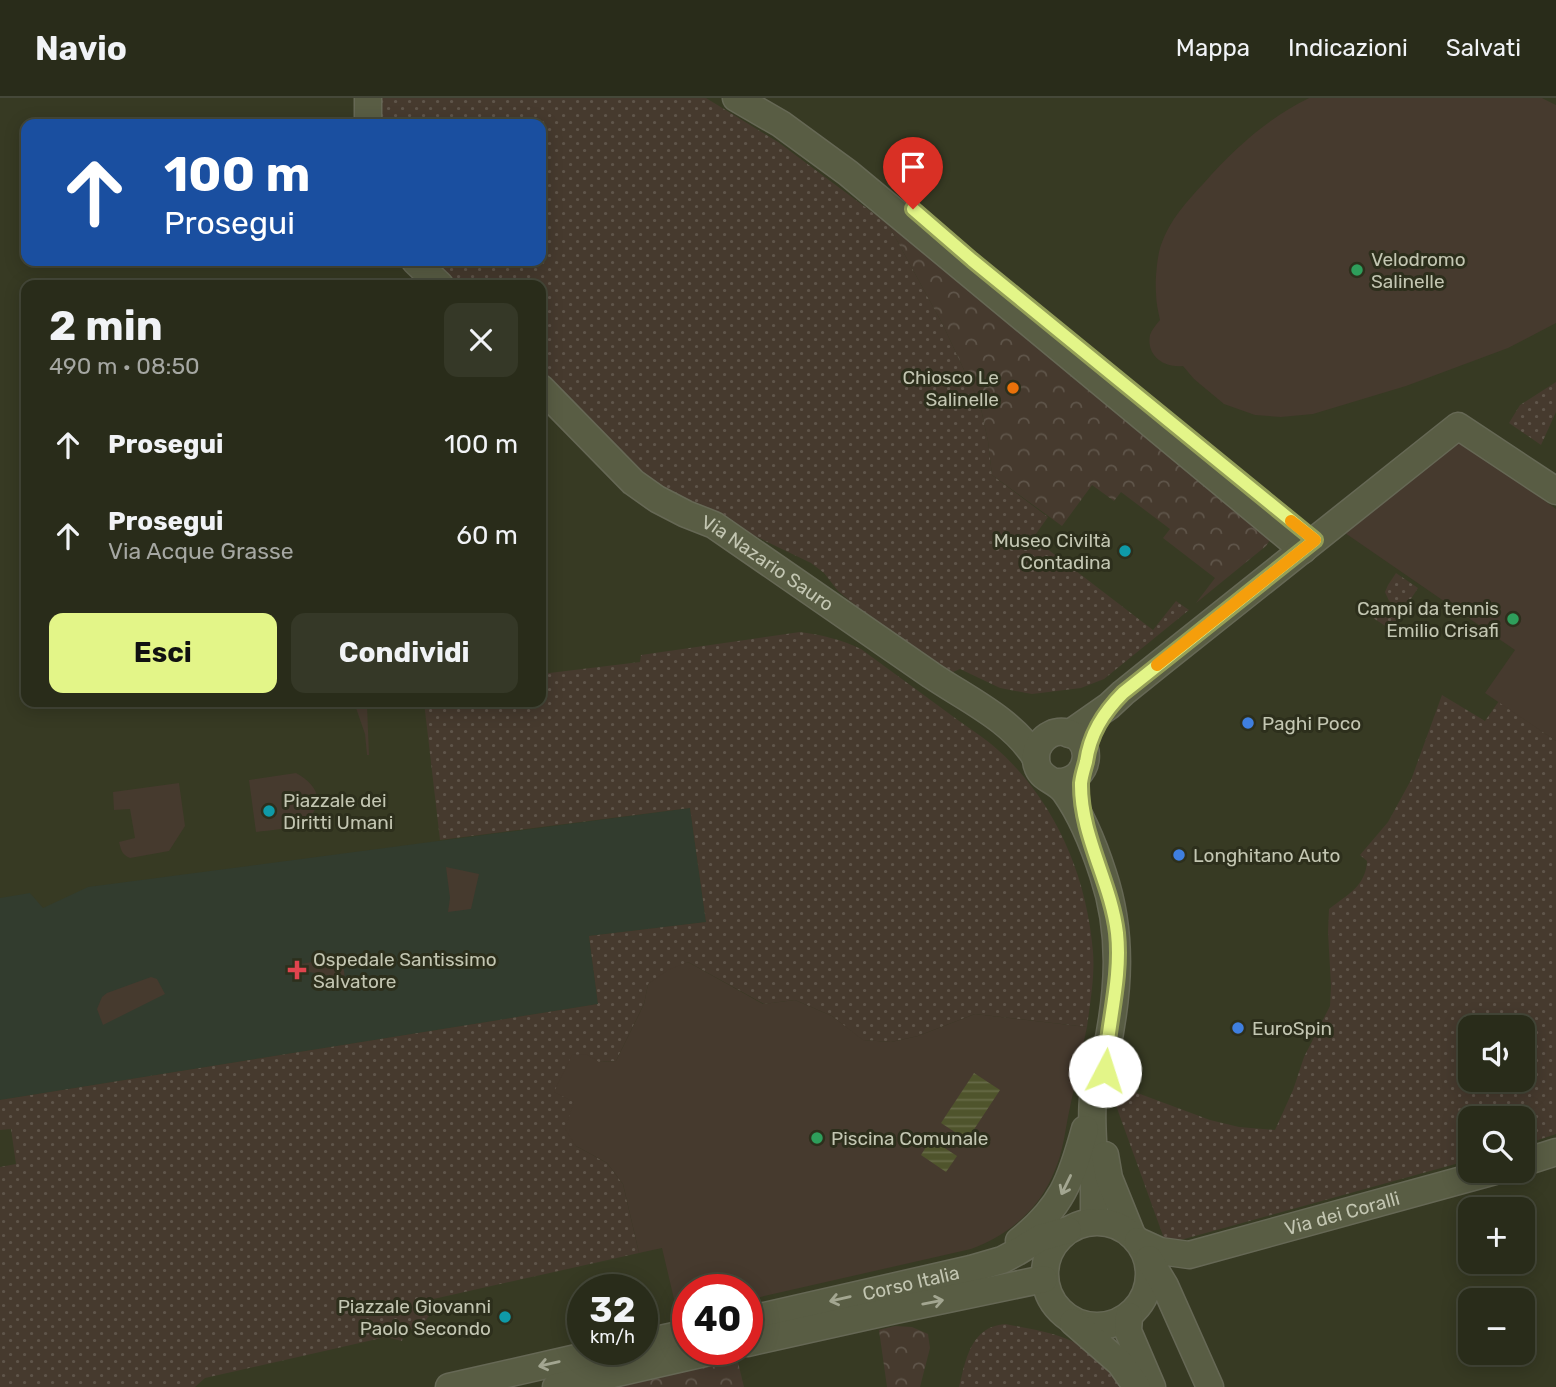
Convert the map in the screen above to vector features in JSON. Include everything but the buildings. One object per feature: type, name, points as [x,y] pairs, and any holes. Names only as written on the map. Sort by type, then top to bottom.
[{"type":"street","points":[[368,98],[368,119]]},
{"type":"street","points":[[736,98],[780,124],[848,173],[1309,545]]},
{"type":"street","points":[[766,98],[913,209],[1309,545]]},
{"type":"street","points":[[420,266],[435,280]]},
{"type":"street","name":"Via Nazario Sauro","points":[[546,393],[633,482],[657,499],[714,525],[947,686],[1006,723]]},
{"type":"street","points":[[1036,758],[1039,744],[1109,706],[1458,426],[1556,491]]},
{"type":"street","points":[[1088,834],[1081,785],[1084,764],[1096,728],[1109,706]]},
{"type":"street","points":[[1006,723],[1060,734],[1081,742],[1084,764],[1071,780],[1057,782],[1048,779],[1040,772],[1029,747],[1006,723]]},
{"type":"street","points":[[1057,782],[1088,834],[1103,874],[1117,934],[1116,988],[1106,1052],[1105,1153],[1109,1178],[1149,1263],[1147,1289],[1135,1310],[1128,1331],[1152,1387]]},
{"type":"street","points":[[971,1269],[1014,1245],[1038,1225],[1060,1198],[1075,1167],[1106,1052]]},
{"type":"street","points":[[1093,1097],[1094,1221]]},
{"type":"street","points":[[1535,1159],[1556,1152]]},
{"type":"street","name":"Via dei Coralli","points":[[1189,1255],[1458,1181]]},
{"type":"street","points":[[1137,1387],[1121,1363],[1055,1307],[1044,1279],[1049,1251],[1068,1230],[1094,1221],[1115,1225],[1139,1243],[1160,1251],[1189,1255]]},
{"type":"street","name":"Corso Italia","points":[[763,1316],[971,1269],[1002,1260],[1040,1238],[1068,1230]]},
{"type":"street","points":[[1139,1243],[1160,1277],[1210,1387]]},
{"type":"street","points":[[1066,1317],[1081,1325],[1098,1327],[1114,1324],[1135,1310],[1160,1277],[1189,1255]]},
{"type":"street","name":"Corso Italia","points":[[763,1339],[1044,1279]]},
{"type":"street","points":[[1135,1310],[1155,1311],[1165,1317],[1194,1349]]},
{"type":"street","points":[[449,1387],[567,1360]]},
{"type":"street","points":[[556,1387],[672,1360]]},
{"type":"shaded area","name":"Ospedale Santissimo Salvatore","points":[[690,808],[706,922],[589,936],[598,1004],[0,1100],[0,898],[30,893],[43,908],[88,887]]},
{"type":"shaded area","points":[[974,1073],[1000,1090],[967,1140],[941,1123]]},
{"type":"shaded area","points":[[931,1139],[957,1156],[946,1172],[921,1155]]},
{"type":"green space","points":[[376,98],[706,98],[778,142],[888,224],[943,325],[980,404],[992,475],[1048,517],[1033,538],[1153,630],[1176,601],[1189,610],[1104,679],[1081,688],[1032,694],[1000,688],[960,669],[953,672],[932,660],[868,616],[838,591],[824,573],[811,563],[676,498],[649,482],[546,375],[546,280],[453,280],[439,266],[546,266],[546,119],[376,119]]},
{"type":"green space","name":"Velodromo Salinelle","points":[[1309,98],[1542,98],[1556,105],[1556,323],[1508,348],[1406,386],[1313,414],[1281,417],[1255,415],[1224,404],[1183,366],[1169,365],[1158,359],[1149,342],[1153,329],[1160,320],[1156,282],[1164,236],[1191,197],[1240,146],[1280,115]]},
{"type":"green space","points":[[888,224],[1270,540],[1266,546],[1196,603],[1215,578],[1163,538],[1170,529],[1121,492],[1114,501],[1092,485],[1062,526],[992,475],[980,404],[943,325]]},
{"type":"green space","points":[[1556,382],[1556,412],[1541,445],[1509,423],[1520,405]]},
{"type":"green space","name":"Campi da tennis Emilio Crisafi","points":[[1461,440],[1556,509],[1556,741],[1485,693],[1515,650],[1345,533]]},
{"type":"green space","points":[[1396,573],[1418,588],[1403,611],[1389,601],[1385,592]]},
{"type":"green space","points":[[1376,607],[1398,618],[1390,629],[1367,614]]},
{"type":"green space","points":[[800,632],[831,638],[861,649],[993,745],[1018,770],[1052,816],[1075,868],[1090,924],[1093,961],[1087,1027],[975,1014],[918,1036],[891,1042],[862,1040],[832,1016],[795,1000],[764,1004],[688,962],[648,984],[644,1004],[616,1061],[599,1062],[574,1102],[576,1146],[607,1163],[623,1184],[639,1253],[429,1300],[437,1308],[418,1331],[405,1327],[402,1341],[386,1337],[205,1378],[195,1387],[0,1387],[0,1167],[16,1164],[11,1129],[0,1130],[0,1100],[598,1004],[589,936],[706,922],[690,808],[440,840],[425,707],[546,707],[546,673],[640,662],[641,655]]},
{"type":"green space","points":[[1442,695],[1485,721],[1499,701],[1556,741],[1556,1134],[1535,1141],[1535,1106],[1458,1106],[1458,1163],[1166,1244],[1118,1111],[1114,1097],[1116,1085],[1210,1120],[1239,1127],[1275,1130],[1304,1057],[1330,1006],[1329,909],[1359,883],[1366,870],[1367,861],[1360,855],[1388,822],[1411,780]]},
{"type":"green space","points":[[356,707],[367,707],[369,755]]},
{"type":"green space","points":[[296,773],[311,785],[317,795],[311,817],[301,825],[256,832],[249,780]]},
{"type":"green space","points":[[179,783],[185,826],[169,851],[130,858],[125,855],[119,842],[135,838],[130,809],[114,810],[113,792]]},
{"type":"green space","points":[[446,867],[479,874],[471,909],[448,912],[450,898]]},
{"type":"green space","points":[[342,957],[345,979],[294,969],[294,965]]},
{"type":"green space","name":"Piscina Comunale","points":[[688,962],[763,1004],[795,1000],[832,1016],[863,1040],[891,1042],[918,1036],[975,1014],[1087,1027],[1060,1156],[1049,1184],[1022,1219],[998,1236],[971,1249],[763,1296],[763,1274],[672,1274],[672,1290],[662,1248],[639,1253],[623,1184],[607,1163],[576,1146],[565,1129],[574,1102],[554,1092],[572,1055],[586,1054],[599,1062],[616,1061],[644,1004],[648,984],[668,970]]},
{"type":"green space","points":[[151,977],[157,979],[165,994],[103,1025],[97,1009],[102,997]]},
{"type":"green space","points":[[1005,1324],[1051,1334],[1084,1347],[1102,1361],[1124,1387],[959,1387],[967,1356],[977,1338],[993,1326]]},
{"type":"green space","points":[[895,1326],[912,1327],[928,1334],[930,1348],[920,1387],[887,1387],[879,1330]]},
{"type":"green space","points":[[707,1365],[739,1365],[744,1387],[612,1387]]},
{"type":"slow traffic","points":[[1157,665],[1315,540],[1291,521]]},
{"type":"place","name":"Velodromo Salinelle","points":[[1357,270]]},
{"type":"place","name":"Chiosco Le Salinelle","points":[[1013,388]]},
{"type":"place","name":"Museo Civiltà Contadina","points":[[1125,551]]},
{"type":"place","name":"Campi da tennis Emilio Crisafi","points":[[1513,619]]},
{"type":"place","name":"Paghi Poco","points":[[1248,723]]},
{"type":"place","name":"Piazzale dei Diritti Umani","points":[[269,811]]},
{"type":"place","name":"Longhitano Auto","points":[[1179,855]]},
{"type":"place","name":"Ospedale Santissimo Salvatore","points":[[297,970]]},
{"type":"place","name":"EuroSpin","points":[[1238,1028]]},
{"type":"place","name":"Piscina Comunale","points":[[817,1138]]},
{"type":"place","name":"Piazzale Giovanni Paolo Secondo","points":[[505,1317]]},
{"type":"route","points":[[913,209],[1315,540],[1123,693],[1109,706],[1090,742],[1082,771],[1083,803],[1088,834],[1103,874],[1117,934],[1116,988],[1105,1071]]}]
